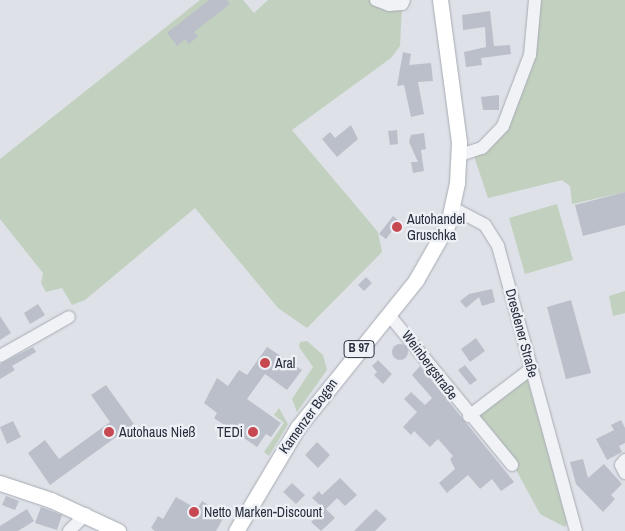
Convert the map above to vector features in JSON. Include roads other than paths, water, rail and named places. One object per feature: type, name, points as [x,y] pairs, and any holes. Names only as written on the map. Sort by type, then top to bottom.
[{"type":"main road","name":"B 97","points":[[440,0],[460,155],[453,208]]},
{"type":"main road","name":"Kamenzer Bogen","points":[[236,531],[298,427],[389,315],[428,263],[453,208]]},
{"type":"main road","points":[[0,483],[86,514],[118,531]]},
{"type":"street","points":[[376,0],[390,5],[402,4],[404,0]]},
{"type":"street","points":[[460,155],[482,148],[503,126],[530,55],[535,0]]},
{"type":"street","name":"Dresdener Straße","points":[[453,208],[475,217],[493,235],[502,258],[576,531]]},
{"type":"street","name":"Weinbergstraße","points":[[389,315],[404,330],[468,416],[512,465]]},
{"type":"street","points":[[0,356],[69,317]]},
{"type":"street","points":[[468,416],[531,369]]},
{"type":"street","points":[[625,460],[621,465],[625,473]]},
{"type":"street","points":[[70,531],[86,514]]},
{"type":"place","name":"Autohandel Gruschka","points":[[397,227]]},
{"type":"place","name":"Aral","points":[[265,363]]},
{"type":"place","name":"Autohaus Nieß","points":[[109,432]]},
{"type":"place","name":"TEDi","points":[[253,432]]},
{"type":"place","name":"Netto Marken-Discount","points":[[194,512]]}]
